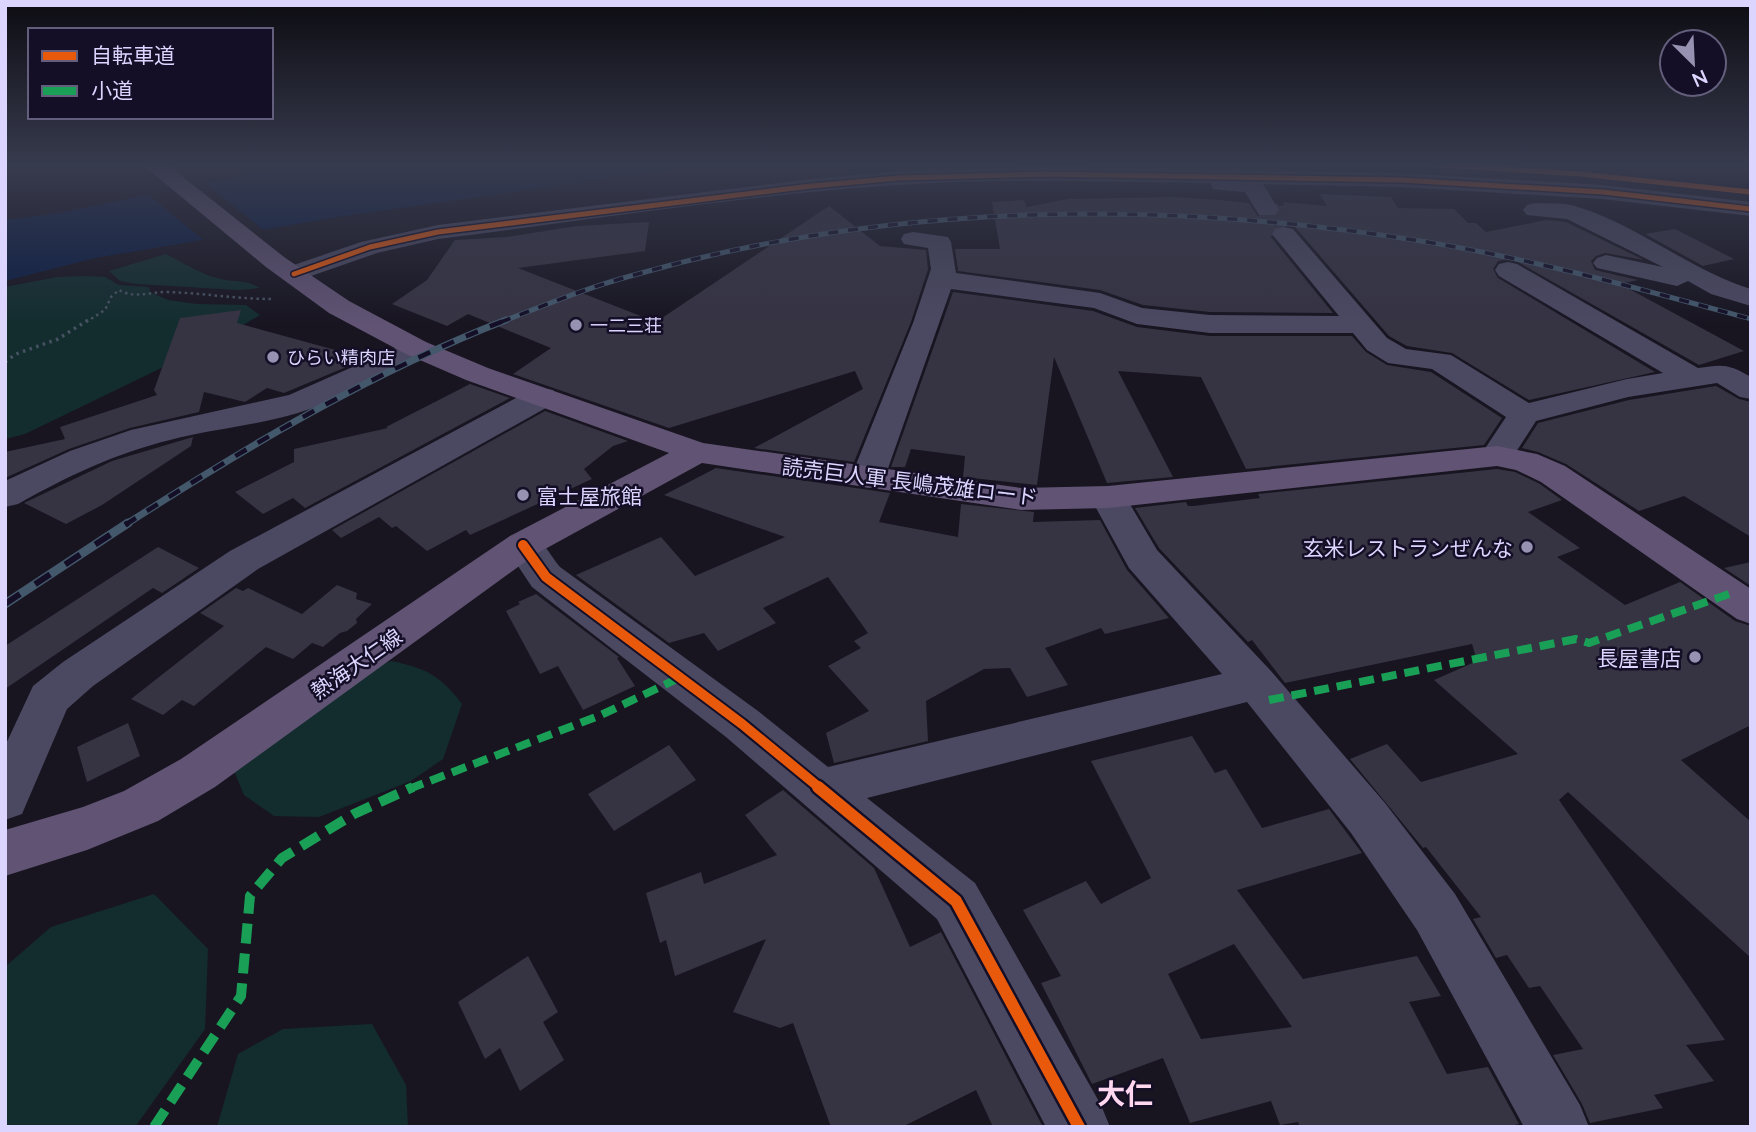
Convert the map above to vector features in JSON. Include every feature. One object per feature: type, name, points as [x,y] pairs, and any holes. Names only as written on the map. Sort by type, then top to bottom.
[{"type":"main road","points":[[221,218],[284,268]]},
{"type":"main road","name":"読売巨人軍 長嶋茂雄ロード","points":[[284,268],[339,307],[416,348],[477,374],[697,452],[1021,499],[1108,497],[1497,456],[1525,461],[1553,474],[1751,609]]},
{"type":"main road","name":"熱海大仁線","points":[[5,853],[87,828],[141,806],[198,773],[523,544],[697,452]]},
{"type":"street","points":[[284,268],[438,232],[553,218]]},
{"type":"street","points":[[1584,218],[1636,242],[1720,288]]},
{"type":"street","points":[[1677,218],[1751,227]]},
{"type":"street","points":[[1284,234],[1377,344],[1399,357],[1440,361],[1524,414]]},
{"type":"street","points":[[868,477],[928,323],[944,269],[939,242],[913,239]]},
{"type":"street","points":[[1606,263],[1720,288],[1751,298]]},
{"type":"street","points":[[1508,271],[1721,372],[1751,390]]},
{"type":"street","points":[[940,279],[1100,301],[1138,316],[1210,324],[1359,325]]},
{"type":"street","points":[[5,496],[73,462],[112,447],[162,431],[257,414],[301,401],[416,348]]},
{"type":"street","points":[[1497,456],[1524,414],[1627,388],[1721,372]]},
{"type":"street","points":[[5,799],[49,698],[78,674],[244,560],[542,397]]},
{"type":"street","points":[[1108,497],[1143,559],[1256,683],[1368,818],[1436,912],[1558,1127]]},
{"type":"street","points":[[523,544],[547,577],[742,724],[956,901],[1079,1127]]},
{"type":"street","points":[[821,789],[1256,683]]},
{"type":"path","points":[[5,362],[16,354],[58,339],[105,310],[111,297],[119,290],[130,296],[166,292],[272,299]]},
{"type":"green space","points":[[166,254],[210,276],[249,283],[260,288],[239,290],[136,284],[120,281],[109,271]]},
{"type":"green space","points":[[57,277],[105,277],[119,285],[149,287],[150,292],[168,300],[197,304],[246,305],[260,315],[211,344],[25,434],[5,439],[5,287]]},
{"type":"green space","points":[[391,661],[432,675],[447,686],[462,704],[443,759],[411,781],[319,817],[274,816],[244,795],[234,771],[358,675]]},
{"type":"green space","points":[[154,894],[208,949],[205,1029],[135,1127],[5,1127],[5,967],[51,927]]},
{"type":"green space","points":[[372,1024],[406,1085],[408,1127],[217,1127],[238,1054],[283,1029]]},
{"type":"water","points":[[333,218],[95,258],[5,281],[5,220]]},
{"type":"pier","points":[[176,218],[248,218],[267,233],[207,243]]},
{"type":"building","points":[[811,218],[844,218],[880,246],[926,250],[928,269],[911,322],[854,462],[754,448],[863,389],[855,371],[669,428],[513,374],[551,348],[468,314],[447,326],[392,304],[427,280],[455,240],[507,237],[577,226],[649,222],[645,251],[518,268],[656,322]]},
{"type":"building","points":[[995,218],[1463,218],[1468,223],[1476,223],[1486,232],[1546,220],[1566,222],[1644,260],[1605,253],[1591,261],[1595,270],[1638,280],[1620,284],[1744,351],[1699,365],[1518,262],[1509,259],[1498,261],[1493,269],[1498,278],[1655,372],[1529,400],[1452,353],[1407,346],[1389,336],[1295,227],[1285,224],[1273,228],[1270,236],[1333,313],[1210,312],[1143,305],[1100,290],[958,271],[955,249],[1000,249]]},
{"type":"building","points":[[1675,229],[1734,259],[1703,266],[1645,234]]},
{"type":"building","points":[[953,292],[1093,311],[1137,327],[1210,336],[1352,336],[1366,352],[1387,365],[1431,372],[1502,418],[1484,445],[1246,469],[1201,377],[1118,371],[1173,477],[1107,483],[1054,357],[1037,485],[963,477],[965,456],[911,449],[905,467],[891,467]]},
{"type":"building","points":[[241,310],[237,323],[361,357],[344,368],[284,393],[267,388],[245,402],[204,392],[199,412],[130,428],[69,449],[5,478],[5,452],[65,439],[60,427],[157,395],[154,390],[180,318]]},
{"type":"building","points":[[470,384],[510,398],[305,508],[293,498],[263,514],[235,492],[294,462],[294,449],[388,428],[386,427]]},
{"type":"building","points":[[1716,386],[1739,399],[1751,402],[1751,537],[1684,496],[1639,511],[1566,464],[1522,448],[1538,423],[1629,400]]},
{"type":"building","points":[[545,411],[628,441],[613,446],[584,469],[592,479],[470,535],[466,530],[427,551],[396,526],[392,528],[379,517],[341,538],[332,530]]},
{"type":"building","points":[[193,437],[191,446],[102,505],[66,524],[24,503],[112,461]]},
{"type":"building","points":[[716,468],[890,493],[879,522],[958,537],[961,504],[1034,512],[1033,522],[1100,520],[1127,570],[1169,618],[1105,634],[1101,628],[1045,648],[1068,685],[1027,697],[1010,668],[984,669],[926,701],[928,741],[834,763],[826,733],[869,711],[828,666],[861,648],[854,641],[868,633],[828,577],[763,608],[776,623],[718,651],[704,633],[669,643],[576,575],[661,537],[695,576],[785,537],[664,495]]},
{"type":"building","points":[[1497,469],[1515,472],[1540,484],[1562,500],[1528,512],[1580,548],[1557,557],[1625,605],[1680,582],[1735,621],[1751,626],[1751,725],[1681,760],[1751,822],[1751,958],[1568,792],[1559,800],[1725,1040],[1686,1045],[1714,1081],[1654,1095],[1663,1108],[1590,1123],[1553,1055],[1583,1049],[1540,986],[1529,988],[1507,955],[1496,958],[1473,919],[1481,917],[1426,847],[1423,848],[1350,759],[1387,744],[1421,782],[1518,754],[1434,680],[1477,661],[1472,644],[1285,683],[1252,640],[1248,642],[1159,548],[1135,508],[1186,502],[1188,506],[1193,506],[1260,498],[1258,494]]},
{"type":"building","points":[[158,547],[199,568],[162,593],[153,588],[5,689],[5,646]]},
{"type":"building","points":[[1751,562],[1751,586],[1724,568]]},
{"type":"building","points":[[337,585],[357,593],[356,599],[372,604],[356,619],[357,623],[323,647],[312,643],[293,659],[266,647],[194,706],[182,700],[163,715],[131,699],[224,626],[200,613],[236,588],[243,591],[248,588],[302,614]]},
{"type":"building","points":[[536,594],[619,657],[617,658],[635,686],[583,710],[558,666],[540,674],[506,611]]},
{"type":"building","points":[[128,723],[140,756],[87,782],[77,747]]},
{"type":"building","points":[[1192,736],[1215,773],[1226,769],[1262,828],[1329,809],[1362,853],[1237,890],[1303,979],[1417,956],[1441,996],[1409,1002],[1447,1074],[1488,1067],[1519,1124],[1505,1127],[1300,1127],[1298,1122],[1280,1125],[1271,1101],[1190,1123],[1163,1058],[1092,1084],[1041,983],[1061,976],[1023,910],[1086,881],[1101,904],[1151,878],[1091,761]],"holes":[[[1234,944],[1292,1027],[1201,1039],[1168,974]]]},
{"type":"building","points":[[669,745],[696,780],[614,831],[588,794]]},
{"type":"building","points":[[783,790],[874,868],[910,947],[941,932],[1043,1127],[993,1127],[976,1090],[902,1127],[831,1127],[793,1023],[780,1028],[733,1012],[766,939],[675,976],[666,940],[660,943],[646,893],[701,872],[704,884],[777,855],[745,815]]},
{"type":"building","points":[[528,956],[558,1012],[543,1022],[564,1060],[520,1091],[500,1048],[485,1059],[458,1002]]},
{"type":"tunnel","points":[[1273,218],[1284,234]]},
{"type":"railway","points":[[503,321],[634,275],[731,251],[829,233],[982,218]]},
{"type":"railway","points":[[1206,218],[1328,228],[1468,249],[1550,267],[1751,319]]},
{"type":"railway","points":[[125,525],[217,467],[358,387],[503,321]]},
{"type":"railway","points":[[5,604],[128,523]]},
{"type":"marked path","points":[[1269,700],[1576,639],[1589,643],[1729,594]]},
{"type":"marked path","points":[[154,1127],[241,996],[250,896],[282,858],[354,814],[429,780],[601,715],[679,678]]},
{"type":"cycle path","points":[[294,274],[370,247],[438,232],[553,218]]},
{"type":"cycle path","points":[[523,545],[546,577],[742,724],[956,901],[1079,1127]]},
{"type":"place","name":"一二三荘","points":[[576,325]]},
{"type":"place","name":"ひらい精肉店","points":[[273,357]]},
{"type":"place","name":"富士屋旅館","points":[[523,495]]},
{"type":"place","name":"玄米レストランぜんな","points":[[1527,547]]},
{"type":"place","name":"長屋書店","points":[[1695,657]]},
{"type":"district","name":"大仁","points":[[1125,1093]]}]
